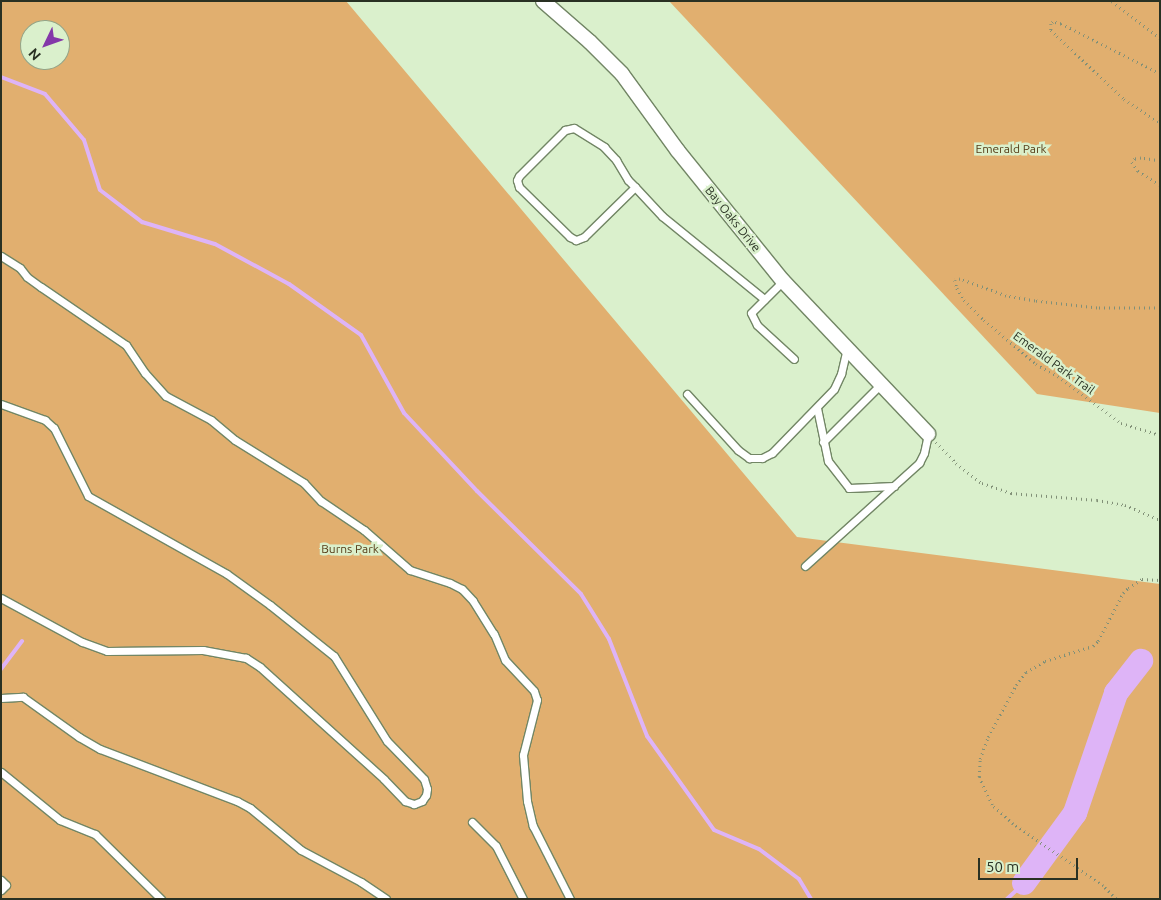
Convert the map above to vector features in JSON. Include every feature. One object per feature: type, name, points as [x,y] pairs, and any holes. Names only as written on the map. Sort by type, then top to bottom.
[{"type":"street","name":"Bay Oaks Drive","points":[[543,1],[590,42],[622,74],[678,151],[783,280],[928,434]]},
{"type":"lane","points":[[635,187],[584,237],[576,240],[570,237],[519,187],[518,180],[519,176],[565,130],[574,128],[604,147],[616,160],[628,180],[635,187],[662,216],[764,299]]},
{"type":"lane","points":[[1,256],[20,268],[27,277],[126,345],[145,373],[166,396],[211,420],[235,440],[304,483],[321,501],[364,530],[410,570],[456,586],[473,601],[494,634],[505,660],[534,691],[537,700],[523,755],[527,801],[533,826],[570,899]]},
{"type":"lane","points":[[783,280],[751,313],[758,325],[794,359]]},
{"type":"lane","points":[[686,394],[738,450],[749,458],[762,458],[772,454],[834,390],[842,374],[847,347]]},
{"type":"lane","points":[[823,442],[881,384]]},
{"type":"lane","points":[[1,404],[45,420],[54,428],[88,496],[226,574],[270,605],[334,656],[387,741],[424,779],[427,789],[426,796],[422,801],[414,804],[405,801],[384,779],[260,667],[246,658],[203,650],[107,651],[82,642],[1,598]]},
{"type":"lane","points":[[816,408],[828,461],[849,488],[894,486]]},
{"type":"lane","points":[[805,566],[919,463],[924,453],[928,434]]},
{"type":"lane","points":[[1,698],[23,697],[100,749],[237,801],[250,808],[301,850],[361,882],[386,899]]},
{"type":"lane","points":[[1,772],[60,820],[95,834],[161,899]]},
{"type":"lane","points":[[472,822],[496,846],[523,899]]},
{"type":"lane","points":[[1,880],[6,885],[1,890]]},
{"type":"path","points":[[1112,1],[1160,38]]},
{"type":"path","points":[[1160,74],[1061,24],[1053,22],[1050,24],[1051,30],[1056,36],[1124,99],[1160,123]]},
{"type":"path","points":[[1160,161],[1141,158],[1135,159],[1132,162],[1138,171],[1160,184]]},
{"type":"path","name":"Emerald Park Trail","points":[[1160,308],[1097,308],[1035,301],[1006,296],[956,280],[957,288],[964,300],[984,320],[1036,364],[1058,376],[1121,423],[1160,435]]},
{"type":"path","points":[[928,434],[956,463],[982,482],[1011,492],[1072,497],[1125,505],[1160,520]]},
{"type":"path","points":[[1116,899],[1086,873],[1012,824],[992,805],[979,777],[980,759],[984,745],[1016,684],[1026,672],[1035,666],[1092,646],[1098,641],[1123,593],[1128,588],[1142,579],[1160,580]]},
{"type":"green space","name":"Burns Park","points":[[1,1],[346,1],[797,537],[1160,584],[1160,899],[1,899]]},
{"type":"green space","name":"Emerald Park","points":[[669,1],[1160,1],[1160,413],[1037,394]]},
{"type":"waterway","points":[[1,77],[45,94],[84,140],[100,190],[142,222],[215,244],[289,284],[361,335],[404,413],[477,491],[581,594],[609,639],[647,736],[714,830],[759,849],[799,879],[811,899]]},
{"type":"waterway","points":[[1,669],[22,641]]},
{"type":"waterway","points":[[1024,883],[1075,813],[1116,693],[1141,661]]},
{"type":"waterway","points":[[1007,899],[1024,883]]}]
